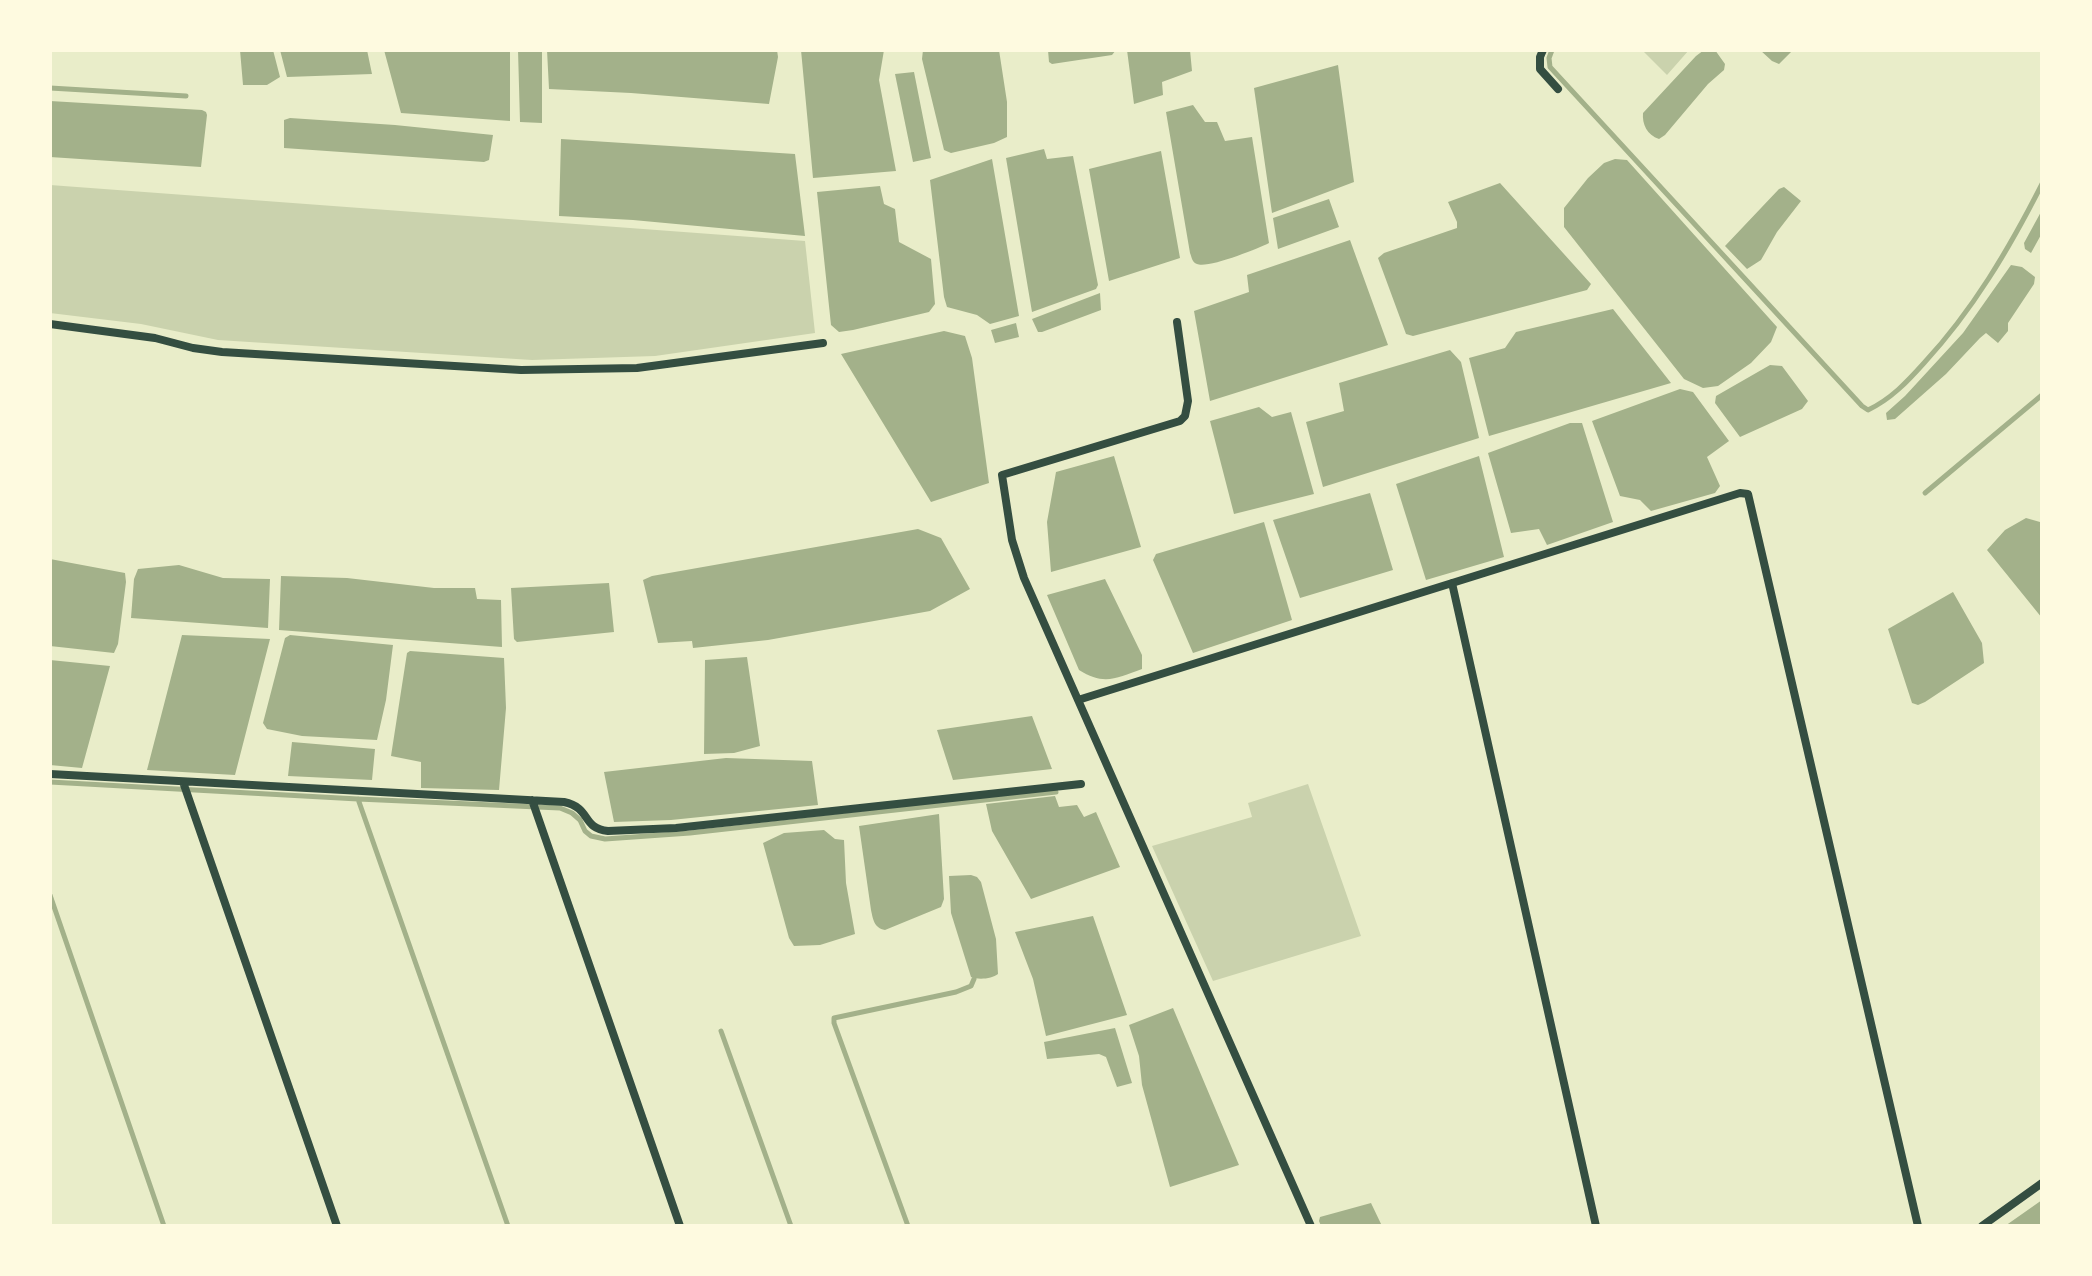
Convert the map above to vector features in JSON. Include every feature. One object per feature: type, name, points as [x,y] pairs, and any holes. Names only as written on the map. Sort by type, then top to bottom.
[{"type":"street","points":[[1543,50],[1540,69],[1558,89]]},
{"type":"street","points":[[1177,322],[1188,401],[1185,416],[1180,421],[1002,475],[1008,523],[1017,557],[1078,700],[1311,1226]]},
{"type":"street","points":[[50,324],[222,352],[521,370],[637,368],[823,343]]},
{"type":"street","points":[[1078,700],[1740,493],[1748,494],[1918,1226]]},
{"type":"street","points":[[1452,583],[1596,1226]]},
{"type":"street","points":[[50,774],[573,804],[582,809],[591,826],[608,831],[676,828],[1081,784]]},
{"type":"street","points":[[183,782],[337,1226]]},
{"type":"street","points":[[532,800],[680,1226]]},
{"type":"street","points":[[1982,1226],[2042,1183]]},
{"type":"shaded area","points":[[240,50],[273,50],[280,77],[267,85],[243,85]]},
{"type":"shaded area","points":[[280,50],[367,50],[372,74],[287,77]]},
{"type":"shaded area","points":[[384,50],[510,50],[510,121],[401,113]]},
{"type":"shaded area","points":[[518,50],[542,50],[542,123],[520,122]]},
{"type":"shaded area","points":[[547,50],[777,50],[778,57],[769,104],[549,89]]},
{"type":"shaded area","points":[[801,50],[884,50],[879,80],[896,171],[813,178]]},
{"type":"shaded area","points":[[923,50],[999,50],[1007,102],[1007,137],[951,153],[944,150],[922,59]]},
{"type":"shaded area","points":[[1048,50],[1116,50],[1112,55],[1052,64]]},
{"type":"shaded area","points":[[1127,50],[1190,50],[1192,71],[1162,82],[1163,95],[1134,104]]},
{"type":"shaded area","points":[[1642,50],[1689,50],[1667,75]]},
{"type":"shaded area","points":[[1704,50],[1715,50],[1725,64],[1724,70],[1708,84],[1665,135],[1659,139],[1651,135],[1643,121],[1643,113]]},
{"type":"shaded area","points":[[1760,50],[1793,50],[1779,64]]},
{"type":"shaded area","points":[[1338,65],[1354,182],[1272,213],[1254,88]]},
{"type":"shaded area","points":[[914,72],[931,158],[913,162],[895,74]]},
{"type":"shaded area","points":[[50,101],[202,110],[207,115],[201,167],[50,157]]},
{"type":"shaded area","points":[[1193,105],[1205,122],[1217,122],[1225,141],[1252,137],[1269,243],[1232,258],[1202,265],[1194,262],[1190,253],[1166,112]]},
{"type":"shaded area","points":[[290,118],[493,135],[489,160],[484,162],[284,148],[284,120]]},
{"type":"shaded area","points":[[561,139],[795,154],[805,236],[559,216]]},
{"type":"shaded area","points":[[1044,149],[1047,159],[1073,156],[1098,285],[1096,289],[1032,312],[1006,158]]},
{"type":"shaded area","points":[[1161,151],[1180,258],[1109,281],[1089,169]]},
{"type":"shaded area","points":[[992,159],[1019,316],[990,324],[977,315],[947,307],[930,180]]},
{"type":"shaded area","points":[[1615,159],[1627,160],[1777,327],[1771,342],[1751,363],[1718,386],[1703,388],[1684,379],[1564,227],[1564,208],[1588,178],[1604,163]]},
{"type":"shaded area","points":[[1500,183],[1591,284],[1587,290],[1413,336],[1406,334],[1378,258],[1384,253],[1457,228],[1448,202]]},
{"type":"shaded area","points":[[50,185],[805,241],[815,333],[655,356],[532,360],[218,340],[141,324],[50,313]]},
{"type":"shaded area","points":[[880,186],[884,204],[895,209],[899,242],[931,259],[935,304],[929,312],[839,332],[831,325],[817,192]]},
{"type":"shaded area","points":[[1784,187],[1801,201],[1777,232],[1761,260],[1747,269],[1725,246]]},
{"type":"shaded area","points":[[1329,199],[1339,227],[1278,249],[1273,218]]},
{"type":"shaded area","points":[[2042,210],[2042,233],[2031,253],[2025,249],[2024,243]]},
{"type":"shaded area","points":[[1350,240],[1388,345],[1210,401],[1194,311],[1249,292],[1247,275]]},
{"type":"shaded area","points":[[2011,265],[2022,267],[2035,277],[2034,284],[2008,323],[2008,331],[1998,343],[1986,333],[1895,419],[1887,420],[1886,413],[1963,333]]},
{"type":"shaded area","points":[[1100,293],[1101,310],[1038,332],[1032,319]]},
{"type":"shaded area","points":[[1613,309],[1671,383],[1489,436],[1469,358],[1505,348],[1516,332]]},
{"type":"shaded area","points":[[1016,323],[1019,337],[995,343],[991,330]]},
{"type":"shaded area","points":[[944,331],[965,336],[972,358],[989,483],[931,502],[841,354]]},
{"type":"shaded area","points":[[1450,350],[1461,362],[1479,438],[1323,487],[1306,422],[1344,411],[1339,383]]},
{"type":"shaded area","points":[[1770,365],[1782,366],[1808,401],[1802,409],[1740,437],[1715,403],[1716,396]]},
{"type":"shaded area","points":[[1680,389],[1693,392],[1729,441],[1707,457],[1720,486],[1715,493],[1651,511],[1640,500],[1620,496],[1592,421]]},
{"type":"shaded area","points":[[1259,407],[1272,417],[1291,412],[1314,494],[1234,514],[1210,421]]},
{"type":"shaded area","points":[[1570,423],[1582,423],[1613,522],[1547,545],[1539,529],[1511,533],[1488,453]]},
{"type":"shaded area","points":[[1114,456],[1141,547],[1051,572],[1047,522],[1056,472]]},
{"type":"shaded area","points":[[1479,456],[1504,557],[1426,580],[1396,484]]},
{"type":"shaded area","points":[[1370,493],[1393,570],[1300,598],[1273,520]]},
{"type":"shaded area","points":[[2026,518],[2042,524],[2042,618],[1987,550],[2005,530]]},
{"type":"shaded area","points":[[1264,522],[1292,620],[1193,653],[1153,560],[1156,554]]},
{"type":"shaded area","points":[[918,529],[941,538],[970,589],[930,611],[768,640],[693,648],[692,641],[658,643],[643,580],[652,576]]},
{"type":"shaded area","points":[[50,559],[125,573],[118,644],[114,653],[50,646]]},
{"type":"shaded area","points":[[179,565],[223,578],[270,579],[268,628],[131,618],[134,579],[138,569]]},
{"type":"shaded area","points":[[281,576],[347,578],[434,588],[475,588],[477,599],[501,600],[502,647],[279,630]]},
{"type":"shaded area","points":[[1105,579],[1142,655],[1142,669],[1103,679],[1079,670],[1047,595]]},
{"type":"shaded area","points":[[609,583],[614,632],[517,642],[514,639],[511,588]]},
{"type":"shaded area","points":[[1953,592],[1982,643],[1984,663],[1925,702],[1918,705],[1912,703],[1888,629]]},
{"type":"shaded area","points":[[182,635],[270,639],[235,775],[147,770]]},
{"type":"shaded area","points":[[290,635],[393,645],[377,740],[302,736],[267,729],[263,723],[285,638]]},
{"type":"shaded area","points":[[407,653],[504,658],[506,708],[499,790],[421,788],[421,762],[391,756]]},
{"type":"shaded area","points":[[747,657],[760,746],[734,753],[704,754],[705,660]]},
{"type":"shaded area","points":[[50,660],[110,666],[82,768],[50,765]]},
{"type":"shaded area","points":[[1032,716],[1052,769],[953,780],[937,730]]},
{"type":"shaded area","points":[[292,742],[375,749],[372,780],[288,776]]},
{"type":"shaded area","points":[[726,758],[812,761],[818,805],[671,820],[614,822],[604,772]]},
{"type":"shaded area","points":[[1308,784],[1361,936],[1213,981],[1152,846],[1252,817],[1248,803]]},
{"type":"shaded area","points":[[1055,796],[1059,807],[1077,805],[1084,817],[1096,812],[1120,867],[1031,899],[992,831],[986,804]]},
{"type":"shaded area","points":[[939,814],[944,899],[941,907],[881,929],[872,913],[859,826]]},
{"type":"shaded area","points":[[824,830],[835,839],[844,840],[846,883],[855,934],[820,945],[794,946],[789,938],[763,843],[784,833]]},
{"type":"shaded area","points":[[971,875],[981,882],[996,939],[998,974],[989,978],[971,977],[951,913],[949,876]]},
{"type":"shaded area","points":[[1093,916],[1127,1015],[1046,1036],[1033,979],[1015,932]]},
{"type":"shaded area","points":[[1173,1008],[1239,1165],[1170,1187],[1129,1025]]},
{"type":"shaded area","points":[[1115,1028],[1132,1083],[1117,1087],[1106,1057],[1099,1054],[1047,1059],[1044,1042]]},
{"type":"shaded area","points":[[2042,1200],[2042,1226],[2005,1226]]},
{"type":"shaded area","points":[[1371,1203],[1382,1226],[1321,1226],[1320,1217]]},
{"type":"waterway","points":[[1552,50],[1550,67],[1868,410],[1905,383],[1942,343],[2003,255],[2042,184]]},
{"type":"waterway","points":[[50,88],[186,96]]},
{"type":"waterway","points":[[1925,493],[2042,395]]},
{"type":"waterway","points":[[50,782],[560,808],[580,820],[591,836],[605,839],[690,833],[1056,792]]},
{"type":"waterway","points":[[358,799],[508,1226]]},
{"type":"waterway","points":[[50,895],[164,1226]]},
{"type":"waterway","points":[[908,1226],[834,1018],[956,992],[971,986],[974,979]]},
{"type":"waterway","points":[[721,1031],[791,1226]]}]
